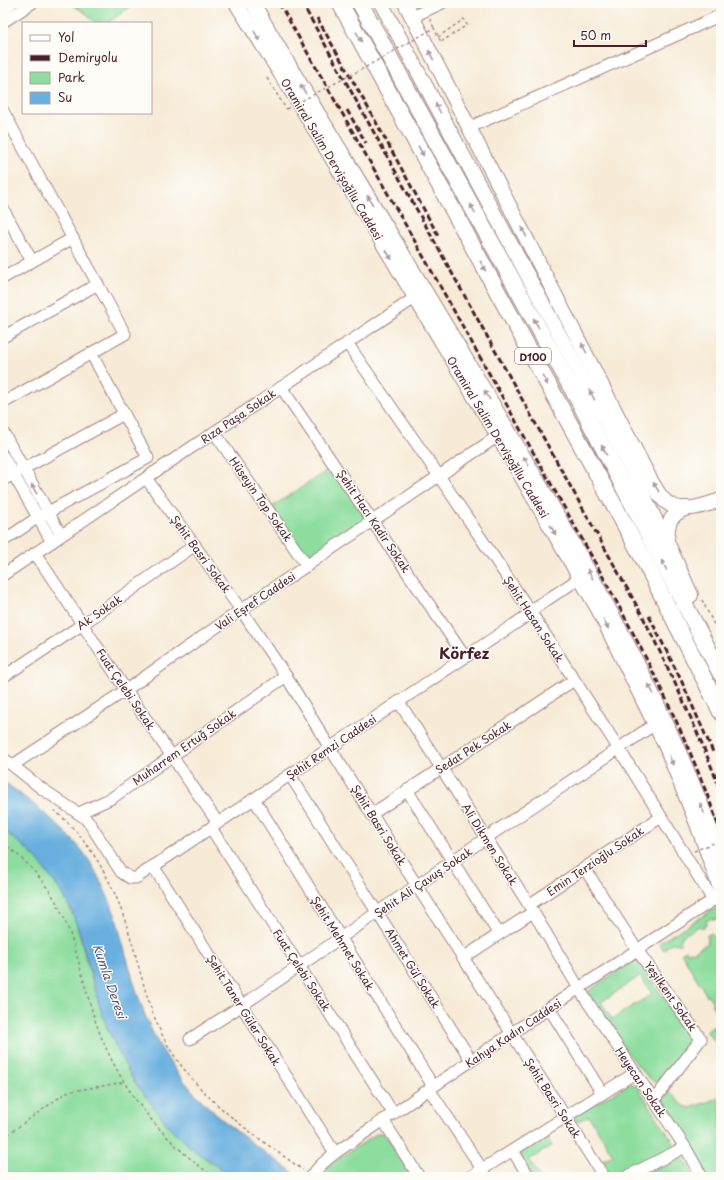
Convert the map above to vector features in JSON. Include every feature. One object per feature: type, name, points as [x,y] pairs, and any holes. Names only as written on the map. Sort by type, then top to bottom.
[{"type":"highway","name":"D100","points":[[340,3],[640,554],[721,712]]},
{"type":"highway","name":"D100","points":[[360,3],[581,405],[721,674]]},
{"type":"highway","points":[[667,544],[721,668]]},
{"type":"main road","name":"Oramiral Salim Dervişoğllu Caddesi","points":[[236,3],[545,494],[618,624],[643,673],[679,750],[721,858]]},
{"type":"main road","name":"Oramiral Salim Dervişoğllu Caddesi","points":[[253,3],[420,295],[621,653],[666,747],[697,824],[718,895]]},
{"type":"main road","points":[[381,3],[630,467],[667,544]]},
{"type":"main road","points":[[404,3],[468,128],[539,261],[650,479],[661,496],[669,504],[686,508],[721,500]]},
{"type":"main road","points":[[601,382],[630,467]]},
{"type":"main road","points":[[667,544],[668,524],[672,517],[686,508]]},
{"type":"street","points":[[3,9],[12,3]]},
{"type":"street","points":[[3,22],[32,3]]},
{"type":"street","points":[[412,18],[442,3]]},
{"type":"street","points":[[468,128],[721,15]]},
{"type":"street","points":[[3,112],[125,334],[3,403]]},
{"type":"street","points":[[3,209],[32,261]]},
{"type":"street","points":[[3,278],[73,238]]},
{"type":"street","points":[[3,338],[98,284]]},
{"type":"street","name":"Rıza Paşa Sokak","points":[[3,575],[420,295]]},
{"type":"street","name":"Şehit Hasan Sokak","points":[[347,343],[531,612],[662,817],[718,895]]},
{"type":"street","points":[[3,541],[42,515],[148,458],[91,353]]},
{"type":"street","name":"Şehit Hacı Kadir Sokak","points":[[281,387],[374,520],[466,657]]},
{"type":"street","points":[[3,480],[124,414]]},
{"type":"street","points":[[3,432],[23,469],[42,515]]},
{"type":"street","name":"Hüseyin Top Sokak","points":[[214,432],[307,566]]},
{"type":"street","name":"Vali Eşref Caddesi","points":[[13,765],[126,690],[241,610],[498,436]]},
{"type":"street","points":[[3,456],[13,475],[42,515],[56,539]]},
{"type":"street","name":"Şehit Basri Sokak","points":[[146,478],[241,610],[286,676],[417,886],[604,1177]]},
{"type":"street","name":"Ak Sokak","points":[[3,677],[83,624],[195,546]]},
{"type":"street","name":"Fuat Çelebi Sokak","points":[[35,553],[171,756],[215,825],[300,966],[394,1113]]},
{"type":"street","name":"Şehit Remzi Caddesi","points":[[79,813],[90,824],[120,872],[130,878],[136,878],[466,657],[580,578]]},
{"type":"street","name":"Muharrem Ertuğ Sokak","points":[[79,813],[112,798],[286,676]]},
{"type":"street","name":"Sedat Pek Sokak","points":[[372,814],[574,680]]},
{"type":"street","name":"Ali Dikmen Sokak","points":[[399,702],[531,908],[579,988]]},
{"type":"street","name":"Şehit Ali Çavuş Sokak","points":[[190,1038],[241,1006],[655,724]]},
{"type":"street","points":[[3,758],[41,788],[79,813]]},
{"type":"street","name":"Ahmet Gül Sokak","points":[[290,775],[471,1060]]},
{"type":"street","points":[[407,790],[499,934]]},
{"type":"street","name":"Şehit Mehmet Sokak","points":[[254,799],[482,1169]]},
{"type":"street","name":"Emin Terzioğlu Sokak","points":[[463,958],[499,934],[531,908],[585,869],[662,817]]},
{"type":"street","name":"Şehit Taner Güler Sokak","points":[[153,866],[335,1153]]},
{"type":"street","points":[[585,869],[638,950]]},
{"type":"street","name":"Kahya Kadın Caddesi","points":[[307,1174],[431,1087],[638,950],[718,895]]},
{"type":"street","name":"Yeşilkent Sokak","points":[[638,950],[701,1039],[654,1100]]},
{"type":"street","name":"Heyecan Sokak","points":[[579,988],[685,1147],[702,1177]]},
{"type":"street","points":[[549,1008],[602,1093]]},
{"type":"street","points":[[470,1177],[635,1073]]},
{"type":"street","points":[[383,1120],[419,1177]]},
{"type":"street","points":[[626,1177],[685,1147]]},
{"type":"street","points":[[513,1151],[529,1177]]},
{"type":"path","points":[[430,19],[438,37],[441,42],[467,25],[464,19],[438,37]]},
{"type":"path","points":[[267,78],[286,109],[366,67],[434,28]]},
{"type":"path","points":[[50,808],[70,825],[96,858],[116,897],[125,919],[145,993],[170,1049],[204,1092],[225,1111],[307,1174]]},
{"type":"path","points":[[694,850],[721,840]]},
{"type":"path","points":[[3,843],[18,854],[39,878],[51,894],[60,910],[73,945],[99,1032],[124,1082],[155,1124],[181,1151],[214,1177]]},
{"type":"path","points":[[3,1138],[67,1092],[124,1082]]},
{"type":"green space","points":[[70,3],[136,3],[108,22],[94,22],[87,14]]},
{"type":"green space","points":[[332,467],[367,519],[307,559],[272,507]]},
{"type":"green space","points":[[3,830],[27,849],[40,863],[63,894],[72,912],[80,934],[86,960],[108,1030],[133,1080],[170,1128],[194,1150],[232,1177],[3,1177]]},
{"type":"green space","points":[[720,905],[721,925],[717,918],[714,920],[712,918],[705,922],[707,924],[703,929],[699,926],[681,937],[682,939],[679,940],[681,943],[678,945],[677,943],[674,944],[673,942],[664,950],[659,943]]},
{"type":"green space","points":[[711,933],[715,937],[721,935],[721,1019],[711,1004],[713,1003],[708,995],[707,996],[682,954],[682,952],[686,950],[687,952],[693,952],[708,943],[707,940],[709,939],[706,936]]},
{"type":"green space","points":[[636,958],[693,1040],[663,1079],[654,1081],[639,1068],[587,992]],"holes":[[[640,976],[652,994],[612,1019],[601,1002]]]},
{"type":"green space","points":[[721,1022],[721,1043],[719,1041],[717,1044],[706,1031]]},
{"type":"green space","points":[[630,1083],[637,1086],[696,1177],[611,1177],[601,1161],[613,1155],[589,1116],[576,1122],[574,1116]]},
{"type":"green space","points":[[668,1090],[684,1106],[690,1108],[721,1097],[721,1177],[708,1177],[694,1151],[660,1101]]},
{"type":"green space","points":[[378,1133],[383,1133],[387,1137],[414,1177],[317,1177],[326,1167]]},
{"type":"green space","points":[[546,1135],[552,1146],[529,1160],[540,1177],[533,1177],[523,1163],[521,1154],[526,1147]]},
{"type":"water","name":"Kumla Deresi","points":[[3,781],[62,829],[85,854],[95,870],[117,920],[137,992],[150,1028],[170,1062],[185,1082],[219,1117],[300,1177],[232,1177],[194,1150],[170,1128],[133,1080],[108,1030],[99,1005],[80,934],[72,912],[63,894],[40,863],[27,849],[3,830]]},
{"type":"railway","points":[[279,3],[582,538],[634,634],[681,732],[721,833]]},
{"type":"railway","points":[[302,3],[643,617],[694,725],[721,792]]},
{"type":"railway","points":[[317,18],[439,237]]},
{"type":"railway","points":[[347,110],[366,143]]},
{"type":"railway","points":[[649,616],[681,680],[713,752]]},
{"type":"district","name":"Körfez","points":[[464,652]]}]
